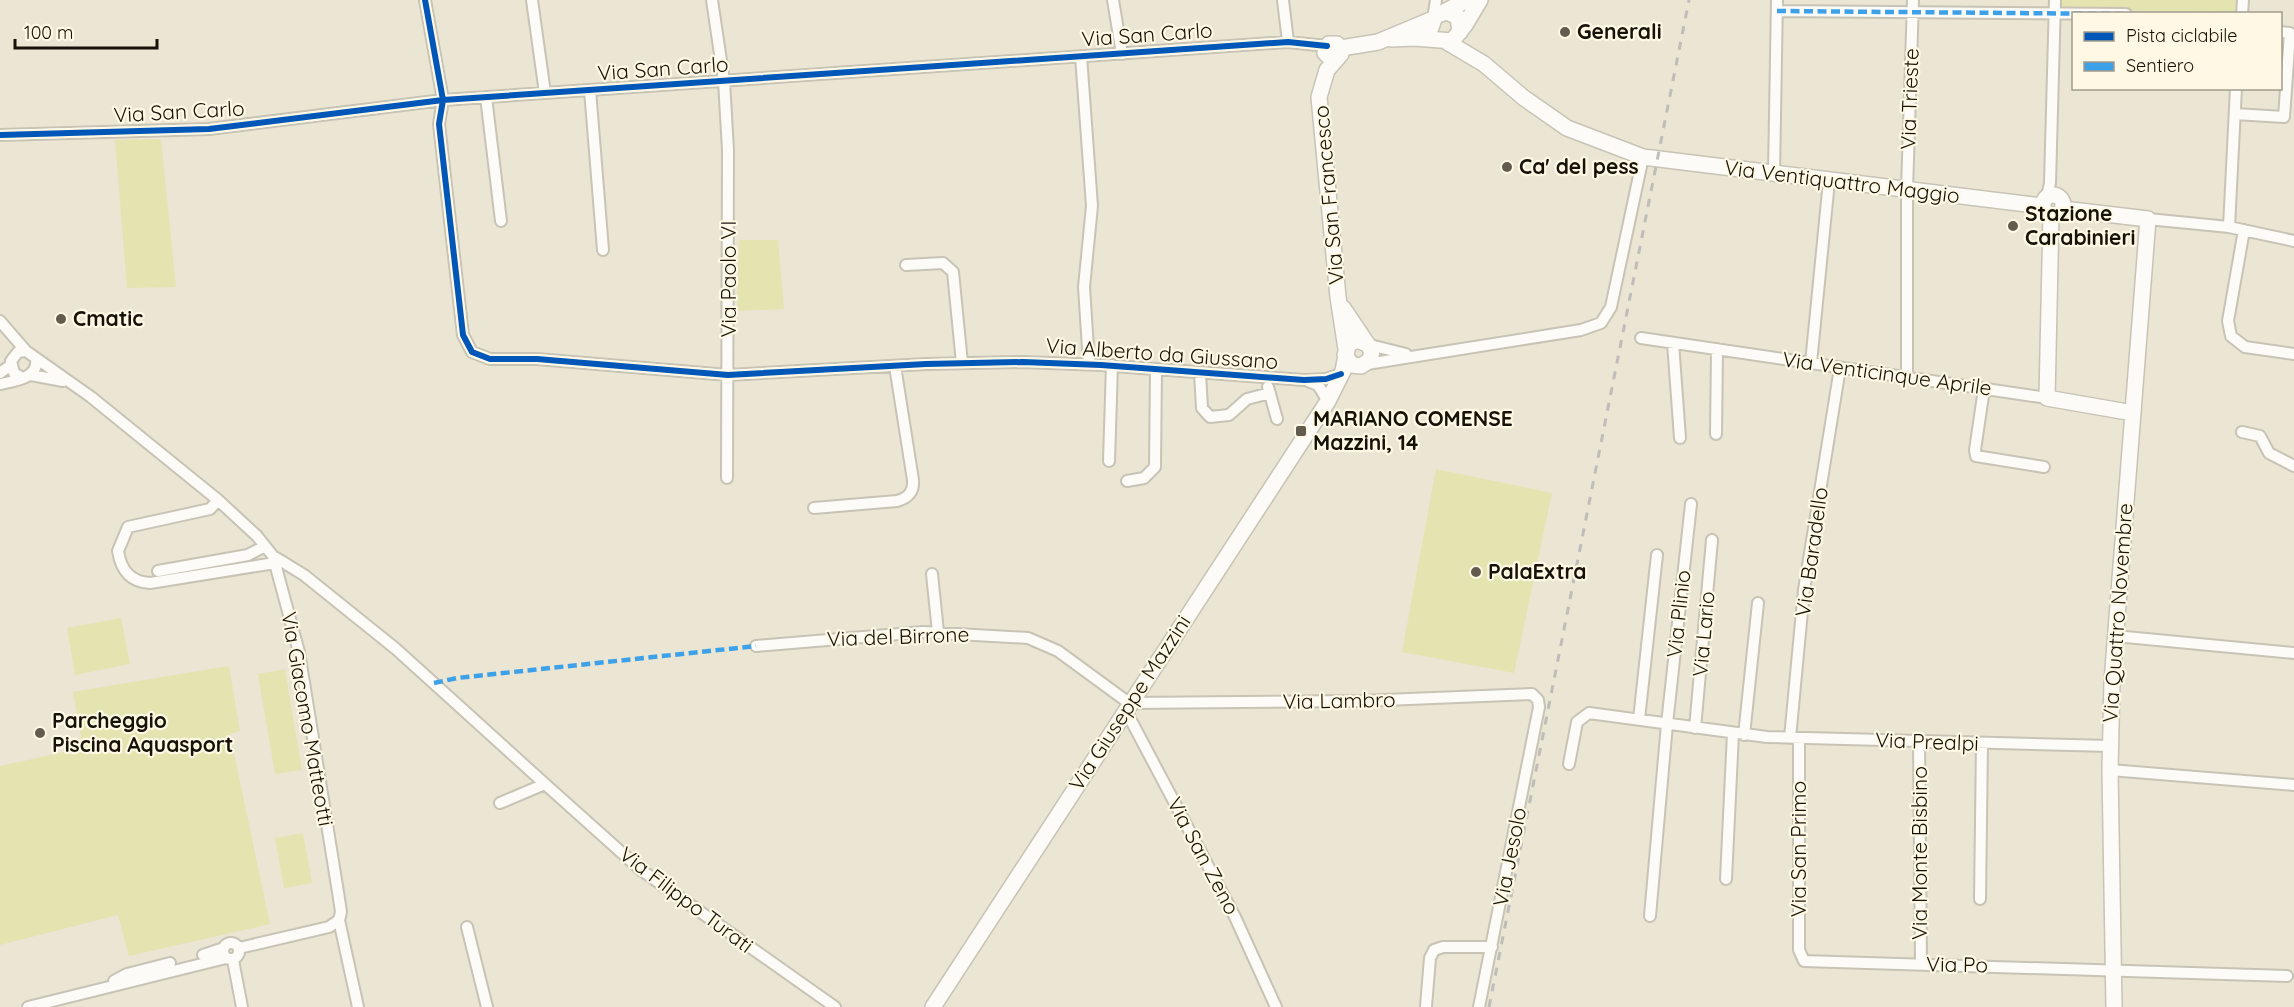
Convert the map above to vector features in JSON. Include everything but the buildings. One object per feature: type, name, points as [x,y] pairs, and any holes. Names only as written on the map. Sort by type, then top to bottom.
[{"type":"street","name":"Via Alberto da Giussano","points":[[425,0],[442,100],[439,124],[463,335],[471,350],[490,359],[537,359],[728,375],[962,363],[1112,365],[1304,380],[1326,380],[1341,374]]},
{"type":"street","points":[[532,0],[545,93]]},
{"type":"street","name":"Via Paolo VI","points":[[712,0],[724,81],[728,182],[727,478]]},
{"type":"street","points":[[1113,0],[1122,54]]},
{"type":"street","points":[[1283,0],[1288,42]]},
{"type":"street","points":[[1385,40],[1438,10],[1467,0]]},
{"type":"street","points":[[1334,51],[1385,40],[1415,38],[1443,41],[1456,38],[1480,0]]},
{"type":"street","points":[[2047,398],[2055,0]]},
{"type":"street","points":[[1774,173],[1777,5],[1913,5],[2072,12]]},
{"type":"street","name":"Via Trieste","points":[[1907,377],[1907,190],[1913,5]]},
{"type":"street","points":[[1438,10],[1458,17],[1461,29],[1484,64]]},
{"type":"street","points":[[1438,10],[1432,33],[1484,64]]},
{"type":"street","points":[[2235,114],[2284,117],[2291,76],[2290,33],[2282,32]]},
{"type":"street","name":"Via San Carlo","points":[[0,135],[222,128],[442,100],[1288,42],[1334,51]]},
{"type":"street","name":"Via San Francesco","points":[[1334,51],[1319,97],[1338,297],[1346,352]]},
{"type":"street","points":[[1081,56],[1092,216],[1084,287],[1089,364]]},
{"type":"street","name":"Via Ventiquattro Maggio","points":[[1484,64],[1524,98],[1567,128],[1643,157],[2148,219]]},
{"type":"street","points":[[590,90],[603,250]]},
{"type":"street","points":[[2229,227],[2236,90]]},
{"type":"street","points":[[486,97],[501,221]]},
{"type":"street","points":[[1416,355],[1357,340],[1346,352],[1352,365],[1364,365],[1586,329],[1603,321],[1614,293],[1643,157]]},
{"type":"street","points":[[1810,363],[1829,181]]},
{"type":"street","points":[[2148,219],[2229,227],[2294,241]]},
{"type":"street","name":"Via Quattro Novembre","points":[[2114,1007],[2110,746],[2115,636],[2148,219]]},
{"type":"street","points":[[2244,230],[2228,321],[2231,336],[2245,347],[2294,354]]},
{"type":"street","points":[[906,265],[942,263],[953,272],[962,363]]},
{"type":"street","name":"Via San Francesco","points":[[1338,297],[1351,322],[1369,344]]},
{"type":"street","points":[[0,384],[26,376],[37,368],[36,359],[3,325]]},
{"type":"street","points":[[3,325],[14,373],[26,376]]},
{"type":"street","name":"Via Venticinque Aprile","points":[[1641,338],[2047,398],[2133,413]]},
{"type":"street","points":[[1673,343],[1680,438]]},
{"type":"street","points":[[1364,365],[1371,356],[1369,344]]},
{"type":"street","points":[[1716,434],[1718,350]]},
{"type":"street","points":[[0,374],[18,352],[26,351]]},
{"type":"street","name":"Via Giuseppe Mazzini","points":[[933,1007],[1329,395],[1341,374],[1346,352]]},
{"type":"street","name":"Via Giacomo Matteotti","points":[[36,359],[91,398],[218,500],[265,546],[274,559],[299,652],[338,892],[339,920],[358,1007]]},
{"type":"street","points":[[1109,461],[1112,365]]},
{"type":"street","name":"Via Giuseppe Mazzini","points":[[1329,395],[1364,365]]},
{"type":"street","points":[[814,508],[897,501],[907,497],[912,491],[914,480],[895,366]]},
{"type":"street","name":"Via Baradello","points":[[1795,738],[1804,590],[1840,368]]},
{"type":"street","points":[[1127,481],[1144,478],[1155,467],[1156,369]]},
{"type":"street","points":[[1200,373],[1202,408],[1210,417],[1229,415],[1247,399],[1270,393]]},
{"type":"street","name":"Via Giacomo Matteotti","points":[[26,376],[67,382]]},
{"type":"street","points":[[1266,378],[1276,419]]},
{"type":"street","name":"Via Alberto da Giussano","points":[[1304,380],[1315,383],[1329,395]]},
{"type":"street","points":[[1984,389],[1976,456],[2044,467]]},
{"type":"street","points":[[2242,432],[2260,436],[2269,453],[2294,466]]},
{"type":"street","points":[[218,500],[210,509],[128,527],[118,551],[127,575],[140,582],[150,583],[274,559]]},
{"type":"street","name":"Via Plinio","points":[[1667,723],[1691,504]]},
{"type":"street","name":"Via Lario","points":[[1695,728],[1712,540]]},
{"type":"street","points":[[158,570],[248,555],[265,546]]},
{"type":"street","points":[[1639,719],[1657,555]]},
{"type":"street","name":"Via Filippo Turati","points":[[274,559],[304,575],[396,649],[636,865],[835,1007]]},
{"type":"street","points":[[932,574],[938,632]]},
{"type":"street","points":[[1744,735],[1758,603]]},
{"type":"street","name":"Via del Birrone","points":[[756,646],[938,632],[1038,640],[1058,651],[1127,706]]},
{"type":"street","points":[[2115,636],[2294,653]]},
{"type":"street","name":"Via Lambro","points":[[1127,706],[1360,702],[1530,693],[1536,698],[1539,707]]},
{"type":"street","name":"Via San Zeno","points":[[1127,706],[1231,908],[1275,1007]]},
{"type":"street","name":"Via Jesolo","points":[[1479,1007],[1539,707]]},
{"type":"street","name":"Via Prealpi","points":[[1569,764],[1576,724],[1582,715],[1594,713],[1744,735],[2110,746]]},
{"type":"street","points":[[1650,916],[1667,723]]},
{"type":"street","points":[[1726,879],[1733,733]]},
{"type":"street","name":"Via San Primo","points":[[1795,738],[1799,950],[1803,959]]},
{"type":"street","name":"Via Monte Bisbino","points":[[1919,741],[1921,964]]},
{"type":"street","points":[[1980,899],[1982,743]]},
{"type":"street","points":[[2110,770],[2294,785]]},
{"type":"street","points":[[500,803],[545,784]]},
{"type":"street","points":[[28,1007],[228,955],[239,955],[239,948],[329,927],[339,920]]},
{"type":"street","points":[[467,927],[487,1007]]},
{"type":"street","points":[[1425,1006],[1430,958],[1434,950],[1443,947],[1492,947]]},
{"type":"street","points":[[228,955],[242,1007]]},
{"type":"street","name":"Via Po","points":[[1803,959],[1811,962],[2113,968],[2287,976]]},
{"type":"green space","points":[[2058,0],[2241,0],[2241,12],[2058,10]]},
{"type":"green space","points":[[161,139],[176,287],[127,288],[115,140]]},
{"type":"green space","points":[[739,240],[778,240],[784,309],[737,311]]},
{"type":"green space","name":"PalaExtra","points":[[1436,469],[1552,493],[1514,673],[1402,652]]},
{"type":"green space","points":[[121,618],[130,664],[75,675],[67,628]]},
{"type":"green space","points":[[229,666],[240,731],[230,734],[270,924],[129,956],[118,915],[0,945],[0,766],[83,748],[73,692]]},
{"type":"green space","points":[[285,669],[302,770],[275,774],[258,674]]},
{"type":"green space","points":[[303,833],[312,883],[284,888],[275,838]]},
{"type":"railway","points":[[1489,1007],[1689,0]]},
{"type":"marked path","points":[[1777,11],[2072,14]]},
{"type":"marked path","points":[[434,683],[457,678],[756,646]]},
{"type":"cycle path","points":[[425,0],[443,100],[439,124],[463,335],[472,352],[490,359],[537,359],[728,375],[926,364],[1023,362],[1101,365],[1304,380],[1326,379],[1341,374]]},
{"type":"cycle path","points":[[0,135],[209,129],[443,100],[1288,42],[1327,46]]},
{"type":"place","name":"Generali","points":[[1565,32]]},
{"type":"place","name":"Ca' del pess","points":[[1507,167]]},
{"type":"place","name":"Stazione Carabinieri","points":[[2013,226]]},
{"type":"place","name":"Cmatic","points":[[61,319]]},
{"type":"place","name":"MARIANO COMENSE Mazzini, 14","points":[[1301,431]]},
{"type":"place","name":"PalaExtra","points":[[1476,572]]},
{"type":"place","name":"Parcheggio Piscina Aquasport","points":[[40,733]]}]
